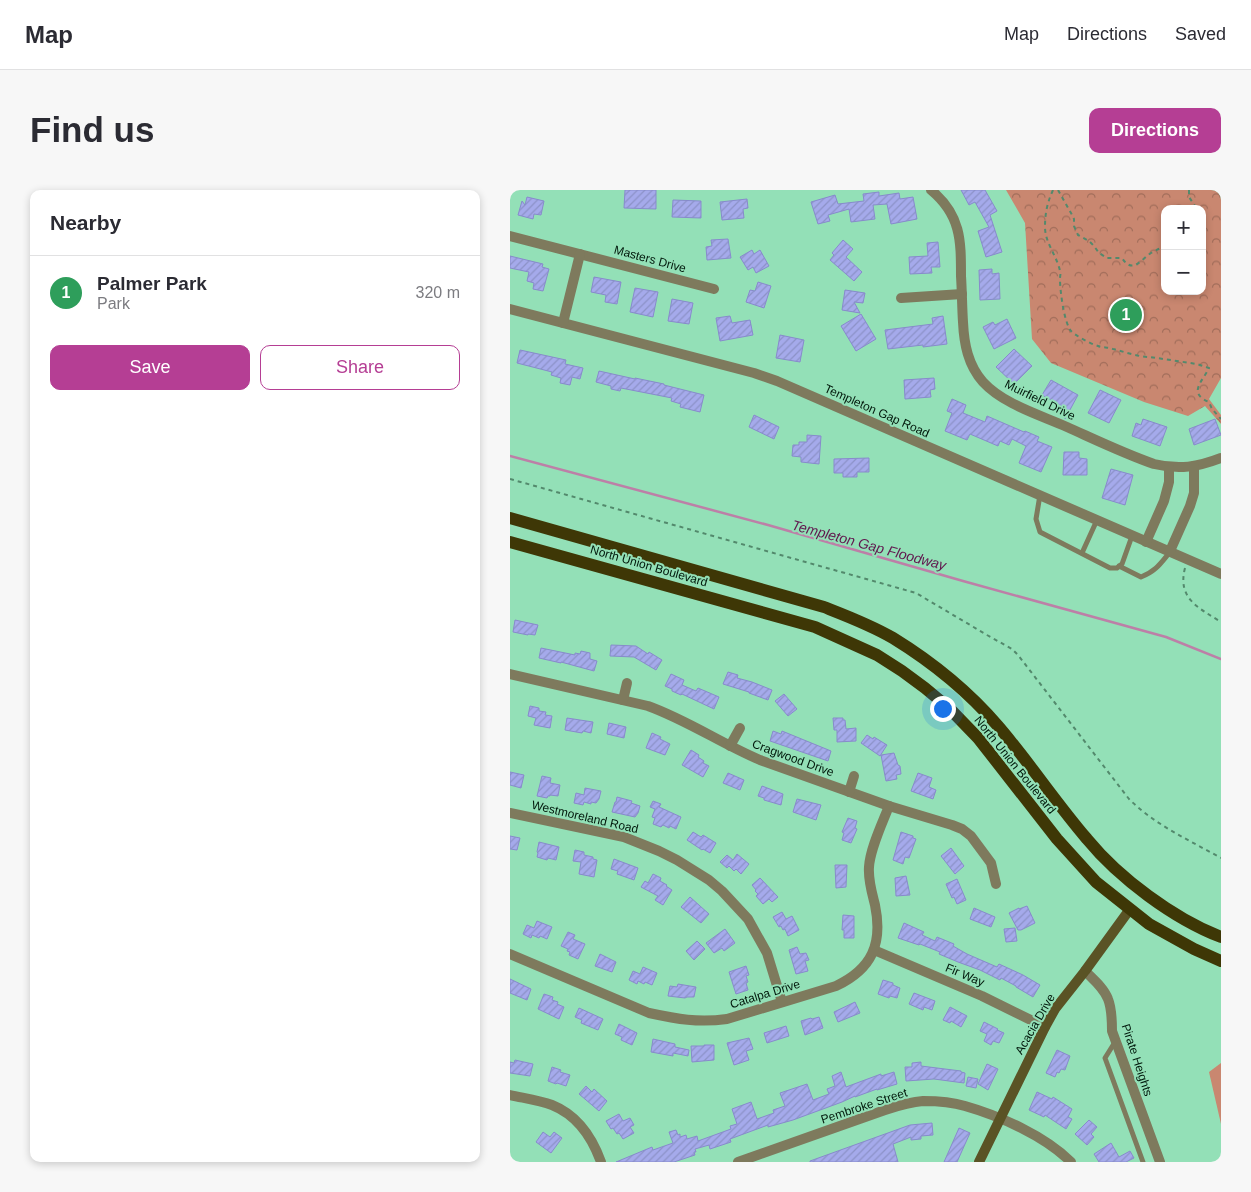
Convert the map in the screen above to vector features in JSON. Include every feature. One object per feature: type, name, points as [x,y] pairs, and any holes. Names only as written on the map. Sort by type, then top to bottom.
[{"type":"main road","name":"North Union Boulevard","points":[[510,518],[824,607],[861,622],[892,638],[926,660],[955,683],[978,705],[997,725],[1088,841],[1115,868],[1159,903],[1221,937]]},
{"type":"main road","name":"North Union Boulevard","points":[[510,542],[815,627],[877,655],[902,670],[950,708],[978,738],[1057,839],[1096,882],[1149,924],[1221,961]]},
{"type":"street","name":"Muirfield Drive","points":[[931,190],[947,207],[960,238],[966,350],[972,367],[993,391],[1016,405],[1154,464],[1169,468],[1194,466],[1221,458]]},
{"type":"street","name":"Masters Drive","points":[[510,236],[714,289]]},
{"type":"street","points":[[564,323],[580,254]]},
{"type":"street","points":[[901,298],[962,294]]},
{"type":"street","name":"Templeton Gap Road","points":[[510,309],[754,373],[777,381],[1221,574]]},
{"type":"street","points":[[1170,551],[1194,493],[1194,466]]},
{"type":"street","points":[[1146,542],[1164,500],[1169,482],[1169,468]]},
{"type":"street","name":"Cragwood Drive","points":[[510,674],[648,706],[670,714],[760,760],[888,806],[952,825],[971,836],[991,863],[996,884]]},
{"type":"street","points":[[623,700],[627,683]]},
{"type":"street","name":"Cragwood Drive","points":[[730,746],[740,728]]},
{"type":"street","points":[[848,792],[854,776]]},
{"type":"street","name":"Catalpa Drive","points":[[510,954],[649,1013],[692,1021],[727,1019],[836,986],[857,973],[874,950],[878,920],[869,878],[869,868],[871,855],[888,806]]},
{"type":"street","name":"Westmoreland Road","points":[[510,813],[624,837],[660,851],[708,880],[729,898],[748,919],[767,953],[782,1002]]},
{"type":"street","name":"Acacia Drive","points":[[979,1162],[1044,1027],[1055,1009],[1130,909]]},
{"type":"street","name":"Fir Way","points":[[874,950],[982,996],[1044,1027]]},
{"type":"street","name":"Pirate Heights","points":[[1085,971],[1100,986],[1108,999],[1115,1041],[1160,1162]]},
{"type":"street","points":[[510,1096],[551,1105],[571,1117],[588,1135],[595,1146],[601,1162]]},
{"type":"street","name":"Pembroke Street","points":[[738,1162],[905,1103],[922,1101],[964,1105],[999,1118],[1034,1135],[1058,1150],[1070,1162]]},
{"type":"lane","points":[[1040,495],[1036,519],[1040,532],[1110,568],[1117,568],[1122,564],[1132,536]]},
{"type":"lane","points":[[1082,554],[1097,520]]},
{"type":"lane","points":[[1119,566],[1141,577],[1152,573],[1170,551]]},
{"type":"lane","points":[[1115,1041],[1105,1058],[1143,1162]]},
{"type":"path","points":[[1052,190],[1047,202],[1046,233],[1057,259],[1063,306],[1070,330],[1100,347],[1112,348],[1144,357],[1198,364],[1209,368],[1199,383],[1198,391],[1203,400],[1209,402],[1221,420]]},
{"type":"path","points":[[1058,190],[1074,219],[1074,226],[1078,235],[1094,246],[1099,254],[1107,258],[1122,258],[1125,263],[1133,266],[1140,264],[1145,257],[1161,249]]},
{"type":"path","points":[[1188,190],[1189,197],[1194,205]]},
{"type":"path","points":[[1187,559],[1183,576],[1184,591],[1197,607],[1221,622]]},
{"type":"green space","points":[[1006,190],[1221,190],[1221,378],[1209,399],[1221,415],[1221,424],[1205,406],[1188,416],[1144,402],[1051,363],[1032,339],[1025,223]]},
{"type":"green space","points":[[1221,1063],[1221,1124],[1209,1072]]},
{"type":"building","points":[[625,190],[656,190],[656,209],[624,208]]},
{"type":"building","points":[[961,190],[985,190],[997,211],[990,215],[1002,252],[986,257],[978,231],[989,227],[975,202],[969,205]]},
{"type":"building","points":[[879,192],[879,196],[899,193],[900,199],[913,197],[917,219],[891,224],[887,204],[873,205],[875,219],[851,222],[849,209],[828,215],[830,221],[818,224],[811,202],[835,195],[838,204],[864,201],[863,194]]},
{"type":"building","points":[[527,197],[544,201],[541,215],[534,214],[533,219],[518,215],[522,201],[525,205]]},
{"type":"building","points":[[747,199],[748,208],[743,209],[744,218],[722,220],[720,202]]},
{"type":"building","points":[[673,200],[701,201],[701,218],[672,217]]},
{"type":"building","points":[[728,239],[731,258],[707,260],[706,247],[712,246],[711,240]]},
{"type":"building","points":[[843,240],[853,249],[846,257],[862,272],[854,281],[830,260],[834,255],[832,253]]},
{"type":"building","points":[[938,242],[940,267],[931,267],[932,273],[910,274],[909,257],[928,256],[927,243]]},
{"type":"building","points":[[752,250],[754,254],[760,250],[769,266],[756,273],[753,267],[748,270],[740,257]]},
{"type":"building","points":[[510,256],[543,264],[542,267],[549,269],[543,291],[533,289],[534,283],[527,281],[529,272],[510,268]]},
{"type":"building","points":[[992,269],[992,274],[999,273],[1000,299],[980,300],[979,270]]},
{"type":"building","points":[[594,277],[621,282],[617,304],[605,302],[606,295],[591,292]]},
{"type":"building","points":[[758,282],[771,286],[764,308],[746,302],[750,290],[755,291]]},
{"type":"building","points":[[635,288],[658,292],[653,317],[630,312]]},
{"type":"building","points":[[845,290],[865,293],[863,303],[854,302],[860,313],[842,310]]},
{"type":"building","points":[[672,299],[693,303],[689,324],[668,321]]},
{"type":"building","points":[[861,314],[876,339],[856,351],[841,326]]},
{"type":"building","points":[[730,316],[732,323],[750,320],[753,335],[720,341],[716,318]]},
{"type":"building","points":[[943,316],[947,344],[888,349],[885,330],[933,324],[932,318]]},
{"type":"building","points":[[1007,319],[1016,338],[994,349],[983,327],[993,322],[995,325]]},
{"type":"building","points":[[780,335],[804,340],[800,362],[776,358]]},
{"type":"building","points":[[1014,349],[1032,366],[1014,384],[996,367]]},
{"type":"building","points":[[520,350],[566,360],[565,364],[583,368],[580,379],[572,377],[570,385],[560,383],[561,378],[551,375],[552,372],[517,363]]},
{"type":"building","points":[[599,371],[664,384],[704,395],[700,412],[680,407],[681,404],[671,401],[672,398],[621,388],[620,391],[611,389],[611,386],[596,382]]},
{"type":"building","points":[[934,378],[935,389],[930,390],[931,397],[905,399],[904,380]]},
{"type":"building","points":[[1051,380],[1078,395],[1065,419],[1065,408],[1042,395]]},
{"type":"building","points":[[1100,390],[1121,400],[1109,423],[1088,413]]},
{"type":"building","points":[[952,399],[966,405],[963,413],[985,422],[987,416],[1039,437],[1037,441],[1052,447],[1041,472],[1019,463],[1026,446],[1012,439],[1009,445],[1000,441],[998,446],[970,434],[967,440],[945,431],[952,413],[947,411]]},
{"type":"building","points":[[754,415],[779,427],[774,439],[749,427]]},
{"type":"building","points":[[1143,419],[1167,427],[1160,446],[1132,436],[1136,423],[1141,425]]},
{"type":"building","points":[[1215,419],[1221,435],[1194,445],[1189,429]]},
{"type":"building","points":[[807,435],[821,436],[819,464],[801,462],[801,457],[792,456],[793,445],[799,445],[799,442],[807,442]]},
{"type":"building","points":[[1064,452],[1079,452],[1079,458],[1087,459],[1087,475],[1063,475]]},
{"type":"building","points":[[869,458],[869,472],[857,472],[857,477],[843,477],[843,473],[834,473],[834,459]]},
{"type":"building","points":[[1111,469],[1133,475],[1125,505],[1102,498]]},
{"type":"building","points":[[515,620],[538,625],[535,635],[513,632]]},
{"type":"building","points":[[611,645],[636,646],[662,660],[656,670],[634,657],[610,656]]},
{"type":"building","points":[[541,648],[575,655],[575,653],[580,654],[581,651],[590,653],[590,659],[597,661],[594,671],[539,658]]},
{"type":"building","points":[[728,672],[738,675],[737,678],[772,690],[768,700],[723,684]]},
{"type":"building","points":[[671,674],[684,680],[682,685],[696,691],[698,688],[719,697],[714,709],[672,691],[672,689],[665,686]]},
{"type":"building","points":[[784,694],[797,709],[788,716],[775,701]]},
{"type":"building","points":[[530,706],[539,708],[539,711],[546,712],[545,715],[552,716],[550,728],[534,725],[536,718],[528,716]]},
{"type":"building","points":[[567,718],[593,722],[591,733],[565,730]]},
{"type":"building","points":[[833,718],[843,718],[846,729],[856,728],[856,741],[837,742],[837,730],[834,730]]},
{"type":"building","points":[[609,723],[626,727],[624,738],[607,734]]},
{"type":"building","points":[[773,731],[781,734],[782,731],[831,751],[828,761],[770,741]]},
{"type":"building","points":[[652,733],[670,744],[665,755],[646,748]]},
{"type":"building","points":[[867,735],[887,745],[880,756],[861,743]]},
{"type":"building","points":[[691,750],[699,755],[698,757],[704,761],[703,763],[709,766],[703,777],[682,765]]},
{"type":"building","points":[[894,753],[900,766],[901,774],[896,775],[897,779],[886,781],[881,755]]},
{"type":"building","points":[[510,772],[524,775],[521,788],[510,785]]},
{"type":"building","points":[[728,773],[744,780],[740,790],[723,783]]},
{"type":"building","points":[[918,773],[932,778],[929,787],[936,790],[933,799],[911,791]]},
{"type":"building","points":[[542,776],[551,778],[550,783],[560,785],[558,796],[550,795],[547,798],[537,796]]},
{"type":"building","points":[[762,786],[783,794],[781,805],[764,800],[764,798],[758,796]]},
{"type":"building","points":[[585,788],[601,791],[599,799],[596,803],[591,802],[591,804],[584,802],[583,805],[574,803],[576,793],[584,795]]},
{"type":"building","points":[[617,797],[632,801],[631,803],[640,806],[635,817],[612,812]]},
{"type":"building","points":[[797,799],[821,805],[816,820],[793,812]]},
{"type":"building","points":[[653,801],[661,804],[659,807],[681,817],[676,829],[670,826],[669,828],[653,824],[655,818],[652,817],[655,809],[650,807]]},
{"type":"building","points":[[848,818],[857,821],[855,828],[857,829],[851,843],[842,840],[844,833],[842,832]]},
{"type":"building","points":[[693,832],[701,837],[703,835],[716,843],[710,853],[687,840]]},
{"type":"building","points":[[901,832],[916,839],[909,858],[905,857],[903,864],[893,860]]},
{"type":"building","points":[[510,836],[520,838],[517,850],[510,849]]},
{"type":"building","points":[[539,842],[559,847],[556,860],[537,857]]},
{"type":"building","points":[[951,848],[964,866],[955,874],[941,856]]},
{"type":"building","points":[[575,850],[584,852],[584,855],[597,860],[594,877],[579,874],[581,862],[573,861]]},
{"type":"building","points":[[737,854],[749,864],[741,874],[736,869],[734,871],[729,866],[727,868],[720,862],[727,855],[733,860]]},
{"type":"building","points":[[614,859],[638,868],[634,880],[617,874],[618,871],[611,869]]},
{"type":"building","points":[[835,865],[847,865],[846,887],[836,888]]},
{"type":"building","points":[[653,874],[661,878],[660,881],[672,890],[663,905],[655,900],[658,896],[641,887],[645,881],[648,883]]},
{"type":"building","points":[[906,876],[910,895],[896,896],[895,878]]},
{"type":"building","points":[[760,878],[778,897],[772,902],[769,899],[763,904],[756,896],[758,894],[752,885]]},
{"type":"building","points":[[957,879],[966,900],[957,904],[946,884]]},
{"type":"building","points":[[690,897],[709,914],[701,923],[681,907]]},
{"type":"building","points":[[1027,906],[1035,923],[1018,930],[1009,913]]},
{"type":"building","points":[[974,908],[995,917],[991,927],[970,919]]},
{"type":"building","points":[[782,912],[786,919],[792,916],[799,930],[788,936],[785,929],[783,930],[781,926],[779,927],[773,917]]},
{"type":"building","points":[[843,915],[854,916],[854,938],[844,938],[844,930],[842,930]]},
{"type":"building","points":[[537,921],[552,927],[547,939],[532,935],[531,938],[523,934],[527,925],[534,928]]},
{"type":"building","points":[[904,923],[924,932],[922,935],[935,941],[937,937],[954,944],[953,946],[967,954],[997,967],[999,964],[1040,985],[1033,997],[1001,978],[1000,980],[920,944],[898,938]]},
{"type":"building","points":[[1015,928],[1017,941],[1006,942],[1004,929]]},
{"type":"building","points":[[725,929],[735,943],[724,951],[722,948],[714,953],[706,943]]},
{"type":"building","points":[[568,932],[575,935],[573,939],[585,944],[578,959],[569,955],[568,949],[561,946]]},
{"type":"building","points":[[697,941],[705,949],[694,960],[686,951]]},
{"type":"building","points":[[797,947],[800,954],[806,953],[809,960],[805,961],[808,971],[796,974],[789,950]]},
{"type":"building","points":[[600,954],[616,962],[612,972],[595,966]]},
{"type":"building","points":[[746,966],[749,975],[746,976],[748,990],[736,994],[729,972]]},
{"type":"building","points":[[643,967],[657,973],[652,985],[638,981],[637,984],[629,980],[633,971],[640,974]]},
{"type":"building","points":[[510,979],[531,989],[527,1000],[510,993]]},
{"type":"building","points":[[883,980],[893,983],[893,985],[900,988],[897,998],[890,996],[889,998],[878,994]]},
{"type":"building","points":[[678,984],[696,987],[694,997],[668,996],[670,986],[677,987]]},
{"type":"building","points":[[914,993],[935,1001],[932,1010],[924,1007],[923,1010],[909,1004]]},
{"type":"building","points":[[544,994],[553,997],[552,1000],[564,1007],[559,1019],[538,1009]]},
{"type":"building","points":[[855,1002],[860,1013],[838,1022],[834,1012]]},
{"type":"building","points":[[950,1007],[967,1016],[961,1027],[951,1021],[950,1023],[943,1020]]},
{"type":"building","points":[[579,1008],[603,1019],[598,1030],[581,1023],[582,1020],[575,1017]]},
{"type":"building","points":[[819,1017],[823,1028],[805,1035],[801,1021]]},
{"type":"building","points":[[984,1022],[1004,1033],[999,1043],[993,1041],[991,1045],[984,1041],[987,1034],[980,1031]]},
{"type":"building","points":[[619,1024],[637,1033],[632,1045],[621,1040],[622,1037],[615,1034]]},
{"type":"building","points":[[786,1026],[789,1036],[767,1043],[764,1033]]},
{"type":"building","points":[[749,1038],[753,1049],[746,1051],[749,1060],[734,1065],[727,1043]]},
{"type":"building","points":[[653,1039],[675,1044],[675,1047],[689,1050],[688,1056],[673,1053],[673,1056],[651,1052]]},
{"type":"building","points":[[714,1045],[714,1060],[692,1062],[691,1046]]},
{"type":"building","points":[[1057,1050],[1070,1056],[1065,1070],[1061,1069],[1055,1077],[1046,1073]]},
{"type":"building","points":[[515,1060],[533,1064],[530,1076],[510,1073],[510,1062],[514,1063]]},
{"type":"building","points":[[921,1062],[921,1066],[961,1071],[965,1073],[964,1083],[934,1079],[906,1081],[905,1067],[912,1067],[912,1063]]},
{"type":"building","points":[[987,1064],[998,1069],[988,1090],[978,1084]]},
{"type":"building","points":[[552,1067],[570,1075],[566,1086],[548,1081]]},
{"type":"building","points":[[841,1072],[846,1087],[881,1074],[881,1076],[894,1072],[897,1084],[855,1096],[793,1120],[768,1127],[768,1125],[730,1139],[731,1142],[710,1149],[709,1145],[695,1149],[695,1155],[674,1162],[616,1162],[652,1147],[653,1150],[673,1143],[669,1132],[676,1130],[680,1137],[686,1135],[687,1139],[697,1136],[698,1141],[731,1129],[730,1126],[737,1124],[732,1109],[751,1102],[757,1119],[774,1113],[773,1110],[785,1106],[780,1093],[807,1084],[813,1100],[829,1094],[827,1089],[835,1086],[832,1076]]},
{"type":"building","points":[[968,1077],[978,1079],[976,1088],[966,1086]]},
{"type":"building","points":[[586,1086],[592,1092],[594,1089],[607,1101],[599,1111],[579,1094]]},
{"type":"building","points":[[1037,1092],[1052,1099],[1053,1097],[1072,1109],[1068,1117],[1072,1119],[1066,1129],[1045,1115],[1044,1117],[1029,1110]]},
{"type":"building","points":[[619,1114],[623,1121],[630,1118],[634,1125],[630,1127],[634,1133],[623,1139],[613,1128],[611,1129],[606,1121]]},
{"type":"building","points":[[1089,1120],[1097,1127],[1091,1134],[1094,1137],[1087,1145],[1075,1134]]},
{"type":"building","points":[[932,1123],[933,1135],[921,1136],[921,1139],[911,1140],[911,1137],[893,1144],[898,1162],[810,1162],[910,1125]]},
{"type":"building","points":[[959,1128],[970,1133],[957,1162],[944,1162]]},
{"type":"building","points":[[543,1132],[550,1137],[554,1132],[562,1138],[551,1153],[536,1142]]},
{"type":"building","points":[[1111,1143],[1119,1157],[1130,1151],[1134,1158],[1126,1162],[1099,1162],[1094,1154]]},
{"type":"waterway","name":"Templeton Gap Floodway","points":[[510,456],[768,525],[1166,637],[1221,659]]},
{"type":"place","name":"Palmer Park","points":[[1126,315]]}]
